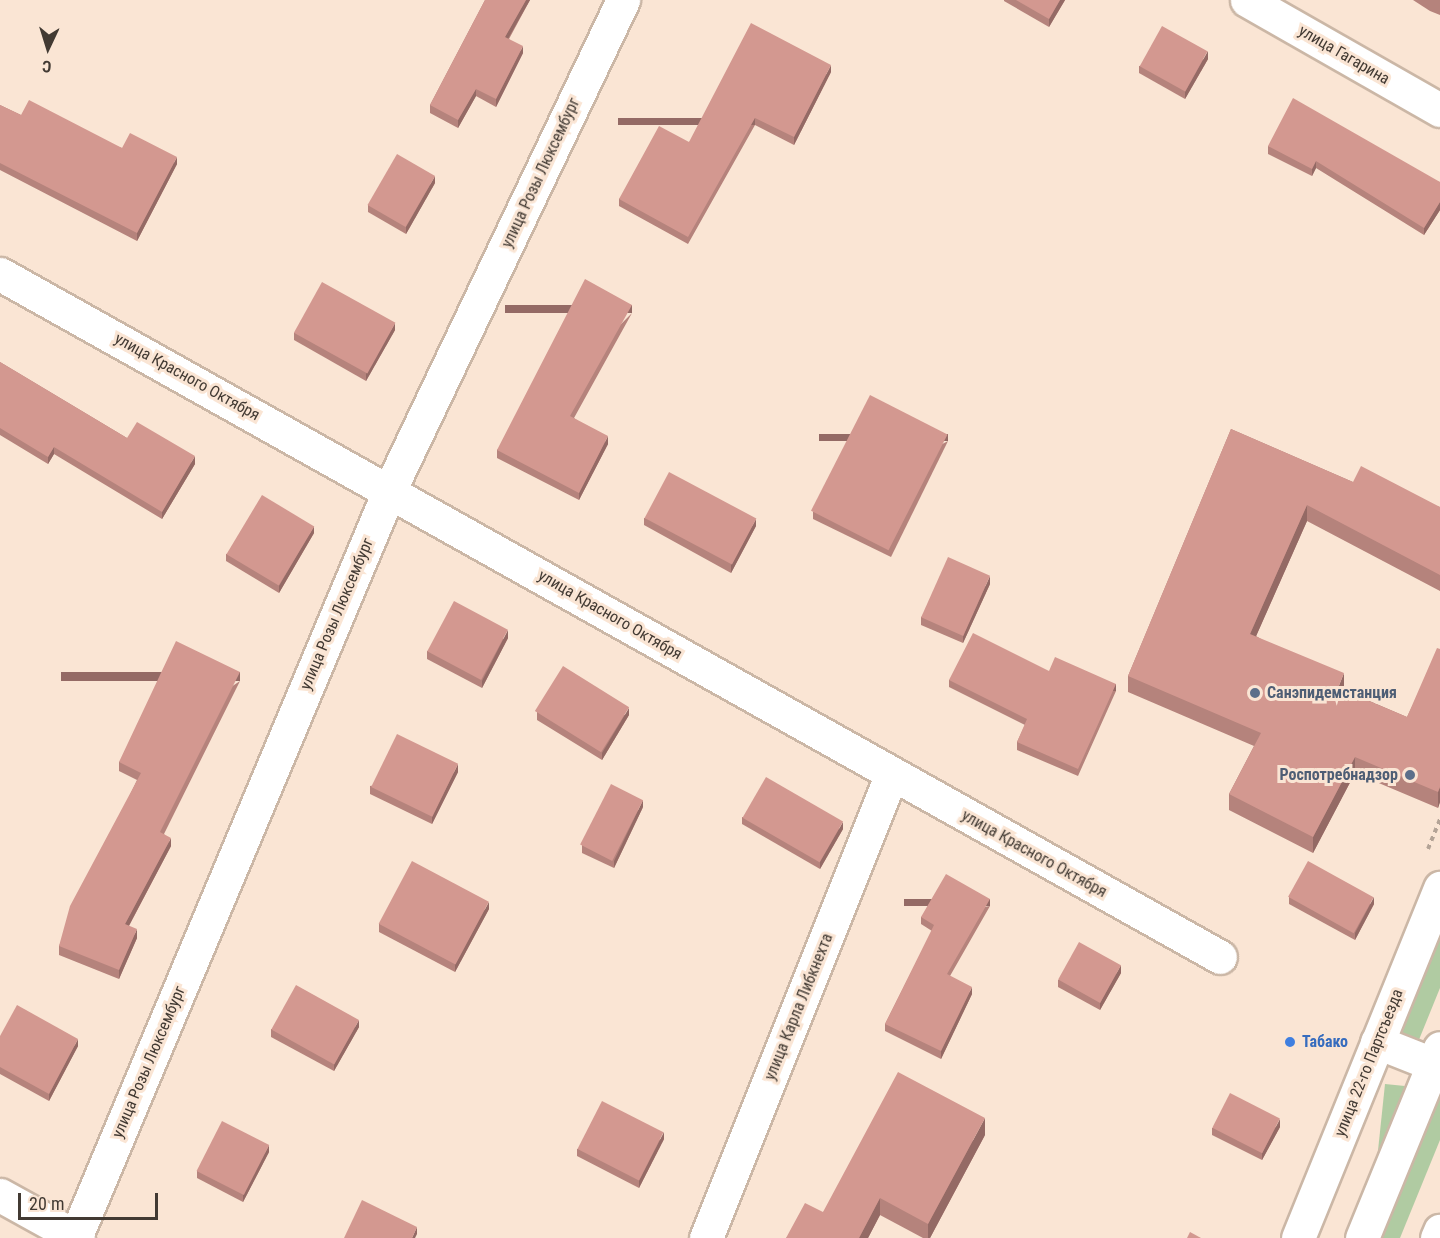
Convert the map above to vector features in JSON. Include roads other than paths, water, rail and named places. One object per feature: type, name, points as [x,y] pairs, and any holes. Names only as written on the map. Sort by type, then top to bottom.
[{"type":"street","name":"улица Розы Люксембург","points":[[76,1237],[390,489],[623,0]]},
{"type":"street","name":"улица Гагарина","points":[[1247,0],[1440,110]]},
{"type":"street","name":"улица Красного Октября","points":[[0,274],[390,489],[891,776],[1220,957]]},
{"type":"street","name":"улица Карла Либкнехта","points":[[706,1238],[891,776]]},
{"type":"street","name":"улица 22-го Партсъезда","points":[[1299,1238],[1440,888]]},
{"type":"street","points":[[1362,1238],[1438,1060],[1377,1042]]},
{"type":"street","points":[[0,1195],[76,1237]]},
{"type":"street","points":[[1437,1238],[1440,1231]]},
{"type":"place","name":"Санэпидемстанция","points":[[1255,693]]},
{"type":"place","name":"Роспотребнадзор","points":[[1410,775]]},
{"type":"place","name":"Табако","points":[[1290,1042]]}]
